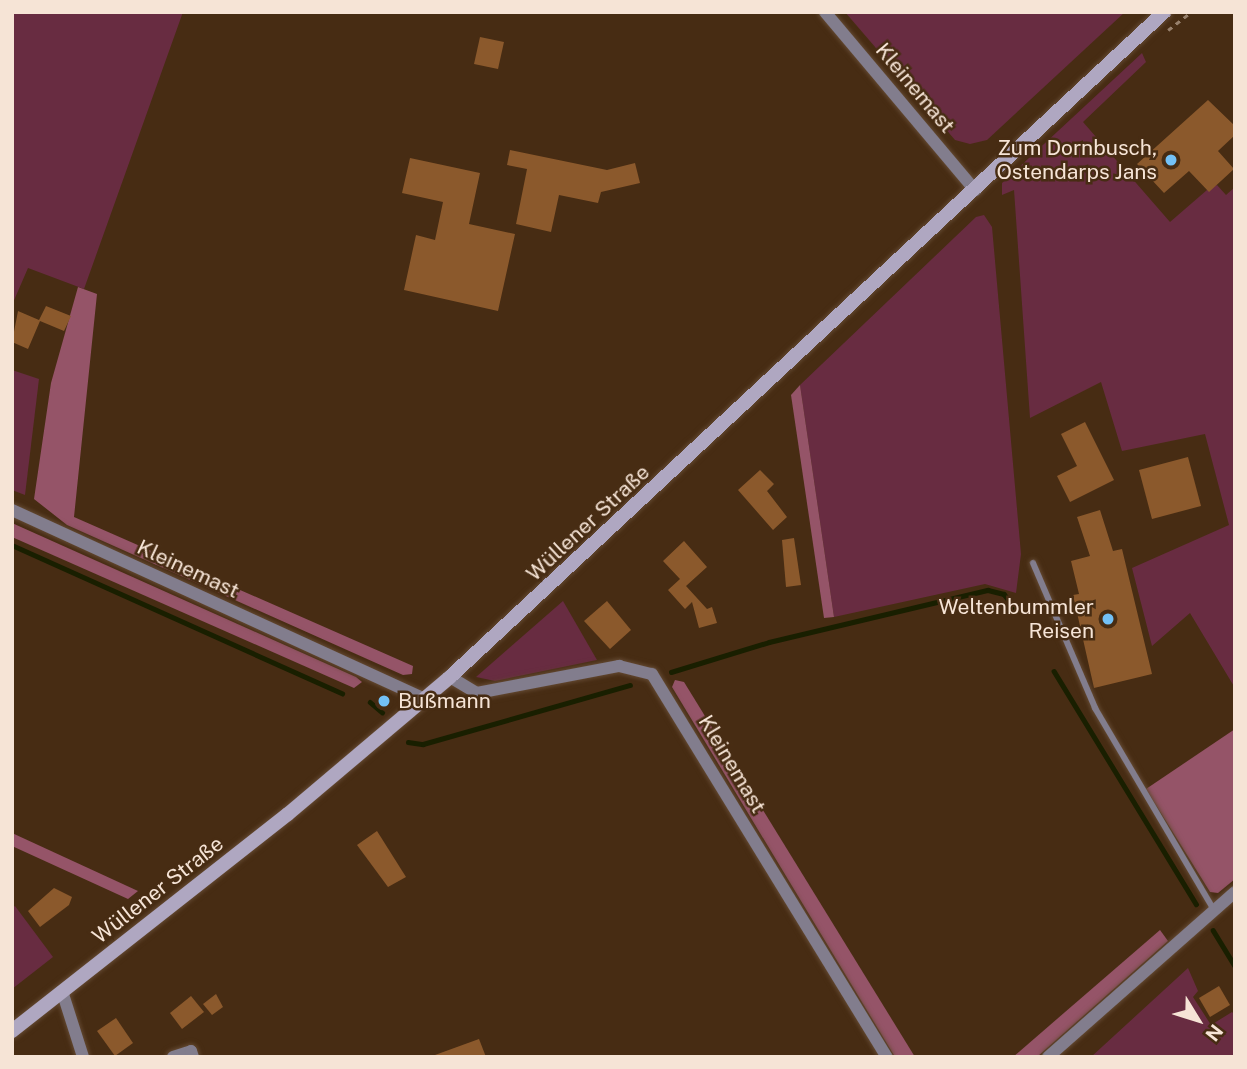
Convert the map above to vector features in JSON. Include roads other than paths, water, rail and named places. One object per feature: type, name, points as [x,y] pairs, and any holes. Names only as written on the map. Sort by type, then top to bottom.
[{"type":"main road","name":"Wüllener Straße","points":[[12,1031],[288,814],[450,677],[1164,12]]},
{"type":"street","name":"Kleinemast","points":[[825,12],[975,190]]},
{"type":"street","name":"Kleinemast","points":[[12,510],[425,699]]},
{"type":"street","name":"Kleinemast","points":[[450,677],[477,693],[619,666],[652,674],[887,1057]]},
{"type":"street","points":[[1048,1057],[1235,892]]},
{"type":"street","points":[[62,991],[83,1057]]},
{"type":"street","points":[[173,1057],[191,1051],[192,1057]]},
{"type":"lane","points":[[1033,563],[1095,708],[1214,910]]},
{"type":"waterway","points":[[12,545],[342,693]]},
{"type":"waterway","points":[[671,672],[769,642],[988,590],[1004,594],[1014,607]]},
{"type":"waterway","points":[[1054,671],[1196,904]]},
{"type":"waterway","points":[[408,742],[423,744],[630,685]]},
{"type":"waterway","points":[[370,702],[382,712]]},
{"type":"waterway","points":[[1213,930],[1235,966]]},
{"type":"place","name":"Zum Dornbusch, Ostendarps Jans","points":[[1171,160]]},
{"type":"place","name":"Weltenbummler Reisen","points":[[1108,619]]},
{"type":"place","name":"Bußmann","points":[[384,701]]}]
